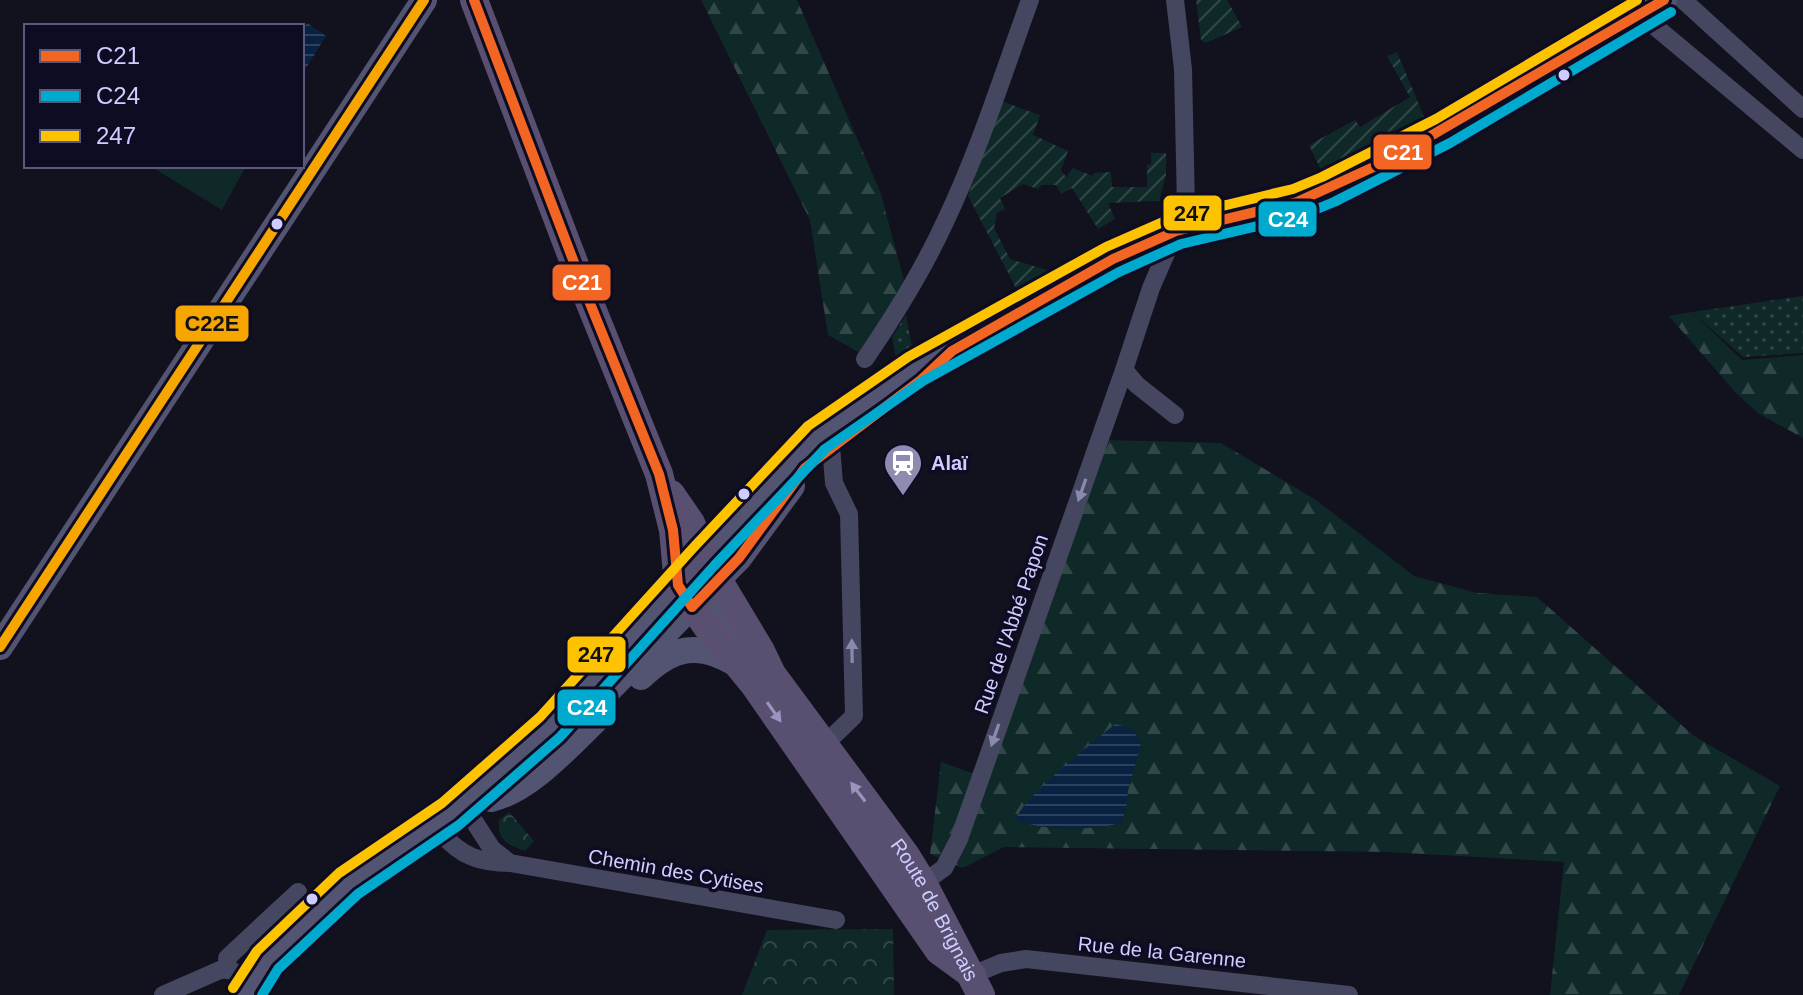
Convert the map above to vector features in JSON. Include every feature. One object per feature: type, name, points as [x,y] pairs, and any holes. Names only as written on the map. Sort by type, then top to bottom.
[{"type":"main road","points":[[0,647],[424,0]]},
{"type":"main road","name":"Route de Brignais","points":[[474,0],[583,286],[659,474],[673,530],[740,666],[939,951],[977,985]]},
{"type":"main road","points":[[249,991],[278,972],[328,919],[357,895],[454,821],[491,799],[557,742],[699,585],[816,438],[916,369],[1106,263],[1176,231],[1297,202],[1328,190],[1443,131],[1664,0]]},
{"type":"main road","points":[[454,821],[699,585],[739,558],[805,468],[914,386],[952,351]]},
{"type":"main road","name":"Route de Brignais","points":[[659,474],[691,523],[699,585],[761,651],[772,674],[905,854],[977,985]]},
{"type":"main road","points":[[491,799],[508,795],[550,762],[665,658],[688,650],[705,650],[740,666]]},
{"type":"street","points":[[865,359],[901,307],[945,223],[970,165],[1030,0]]},
{"type":"street","name":"Rue de l'Abbé Papon","points":[[923,883],[944,868],[959,839],[1153,280],[1187,200],[1183,69],[1175,0]]},
{"type":"street","points":[[1683,0],[1803,109]]},
{"type":"street","points":[[1640,14],[1803,150]]},
{"type":"street","points":[[1124,370],[1137,385],[1175,415]]},
{"type":"street","points":[[824,745],[854,716],[849,514],[834,483],[831,446]]},
{"type":"street","points":[[454,821],[510,863]]},
{"type":"street","name":"Chemin des Cytises","points":[[454,821],[457,851],[489,862],[510,863],[836,920]]},
{"type":"street","points":[[228,969],[227,958],[298,892]]},
{"type":"street","name":"Rue de la Garenne","points":[[977,985],[1001,963],[1026,959],[1182,986],[1349,995]]},
{"type":"street","points":[[163,995],[228,969],[240,974],[249,991]]},
{"type":"green space","points":[[701,0],[797,0],[880,191],[904,280],[862,354],[828,335],[810,220]]},
{"type":"green space","points":[[1196,0],[1227,0],[1242,27],[1206,43],[1201,40]]},
{"type":"green space","points":[[1397,52],[1425,119],[1324,176],[1309,145],[1355,120],[1360,127],[1410,97],[1387,56]]},
{"type":"green space","points":[[1001,101],[1040,115],[1033,135],[1068,151],[1061,170],[1066,177],[1073,168],[1093,176],[1094,173],[1111,172],[1112,187],[1147,187],[1147,165],[1151,164],[1151,153],[1166,153],[1166,175],[1159,201],[1108,203],[1115,219],[1098,229],[1072,188],[1061,194],[1056,185],[1042,185],[1038,189],[1023,184],[1000,198],[1005,209],[997,213],[994,228],[1010,259],[1054,272],[1018,292],[968,196]]},
{"type":"green space","points":[[153,168],[245,168],[222,210]]},
{"type":"green space","points":[[1803,296],[1803,353],[1743,357],[1692,312]]},
{"type":"green space","points":[[1692,312],[1742,360],[1803,355],[1803,438],[1758,413],[1736,393],[1669,316]]},
{"type":"green space","points":[[906,315],[914,358],[898,369],[892,337]]},
{"type":"green space","points":[[1105,440],[1221,443],[1316,500],[1414,576],[1477,593],[1537,597],[1694,736],[1780,786],[1679,995],[1550,995],[1564,862],[1387,852],[1004,847],[963,868],[930,854],[941,762],[988,779]]},
{"type":"green space","points":[[509,812],[534,841],[525,851],[502,837],[499,820]]},
{"type":"green space","points":[[893,929],[894,995],[742,995],[767,930]]},
{"type":"water","points":[[307,23],[326,36],[304,71],[304,28]]},
{"type":"water","points":[[1115,724],[1131,728],[1141,743],[1126,810],[1120,823],[1068,829],[1016,820],[1044,785]]},
{"type":"transit line","name":"C22E","points":[[0,647],[424,0]]},
{"type":"transit line","name":"C21","points":[[474,0],[583,286],[659,474],[673,530],[678,585],[692,607],[739,558],[805,468],[921,380],[952,351],[1113,259],[1176,231],[1297,202],[1391,159],[1664,0]]},
{"type":"transit line","name":"247","points":[[233,988],[257,951],[339,873],[442,803],[540,717],[808,426],[908,357],[1106,247],[1172,218],[1293,189],[1322,177],[1436,119],[1637,0]]},
{"type":"transit line","name":"C24","points":[[262,995],[278,969],[358,894],[459,825],[560,737],[714,566],[825,449],[923,381],[1119,272],[1181,244],[1300,216],[1334,202],[1450,143],[1671,12]]},
{"type":"place","name":"Alaï","points":[[903,497]]}]
